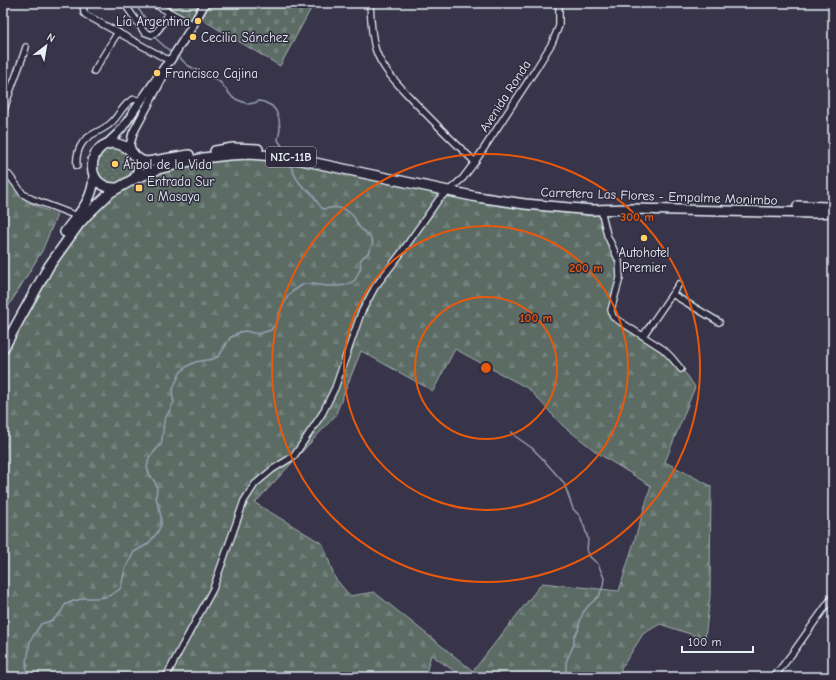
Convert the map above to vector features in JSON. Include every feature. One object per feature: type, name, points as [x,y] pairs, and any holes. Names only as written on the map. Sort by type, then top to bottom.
[{"type":"highway","name":"NIC-11B","points":[[105,145],[113,143],[119,144],[126,147],[134,154]]},
{"type":"highway","points":[[3,336],[58,242],[90,197],[93,188],[94,176],[92,166],[95,156],[105,145]]},
{"type":"highway","name":"Carretera Las Flores - Empalme Monimbo","points":[[134,154],[142,161],[147,162],[233,148],[267,149],[451,188],[477,197],[548,207],[601,210],[833,212]]},
{"type":"highway","points":[[134,154],[139,165],[139,169],[134,179]]},
{"type":"highway","name":"Carretera Las Flores - Empalme Monimbo","points":[[134,179],[158,169],[183,162],[203,158],[249,154],[287,157],[451,188],[551,203],[800,207],[833,206]]},
{"type":"highway","points":[[94,176],[98,182],[106,187],[118,188]]},
{"type":"highway","name":"NIC-11B","points":[[3,349],[49,266],[70,235],[87,215],[105,198],[118,188],[134,179]]},
{"type":"street","points":[[83,3],[84,13],[86,16],[170,61]]},
{"type":"street","points":[[124,3],[144,32],[152,35],[155,34],[169,12]]},
{"type":"street","points":[[152,3],[193,25]]},
{"type":"street","points":[[134,154],[130,145],[133,133],[168,68],[170,61],[206,3]]},
{"type":"street","points":[[370,3],[372,30],[380,62],[390,76],[425,114],[475,162]]},
{"type":"street","name":"Avenida Ronda","points":[[166,677],[213,589],[244,501],[255,484],[273,469],[294,456],[322,414],[335,388],[361,313],[375,287],[439,199],[463,178],[475,162],[552,43],[559,26],[559,3]]},
{"type":"street","points":[[94,71],[118,32]]},
{"type":"street","points":[[3,114],[26,47]]},
{"type":"street","points":[[105,145],[118,134],[164,66],[170,61]]},
{"type":"street","points":[[77,166],[78,154],[83,142],[90,136],[111,124],[128,102],[136,99],[141,102]]},
{"type":"street","points":[[3,172],[9,175],[23,194],[32,199],[77,216]]},
{"type":"street","points":[[601,210],[607,235],[619,261],[620,278],[611,310],[613,317],[663,349],[680,369]]},
{"type":"street","points":[[643,336],[679,284]]},
{"type":"street","points":[[672,294],[719,322]]},
{"type":"street","points":[[774,677],[833,596]]},
{"type":"green space","points":[[158,3],[200,3],[190,20]]},
{"type":"green space","points":[[211,3],[314,3],[280,66],[201,19]]},
{"type":"green space","points":[[114,147],[127,152],[132,165],[127,178],[114,183],[101,178],[96,165],[101,152]]},
{"type":"green space","points":[[249,154],[477,197],[601,209],[619,261],[620,278],[613,300],[613,317],[663,349],[687,375],[695,387],[665,462],[711,486],[710,596],[705,639],[660,624],[643,634],[616,677],[463,677],[431,655],[425,677],[3,677],[3,348],[49,266],[105,198],[148,172]],"holes":[[[455,349],[529,389],[562,425],[599,454],[651,486],[619,591],[542,583],[473,671],[374,592],[350,596],[335,578],[323,544],[255,503],[335,416],[361,351],[433,391]]]},
{"type":"green space","points":[[3,180],[10,181],[27,202],[57,215],[42,251],[8,307],[3,306]]},
{"type":"waterway","points":[[134,3],[151,26],[153,32]]},
{"type":"waterway","points":[[154,37],[171,52]]},
{"type":"waterway","points":[[179,57],[187,65],[220,82],[233,98],[248,104],[259,101],[272,106],[279,119],[280,129],[278,140],[282,146]]},
{"type":"waterway","points":[[26,677],[26,660],[30,641],[41,624],[53,620],[61,612],[65,605],[71,602],[84,598],[105,597],[120,589],[125,569],[134,552],[148,544],[157,533],[161,525],[160,512],[156,497],[157,488],[147,468],[149,458],[161,444],[164,421],[174,402],[172,394],[180,373],[186,367],[195,362],[213,359],[219,356],[230,338],[240,332],[245,331],[258,334],[271,330],[277,322],[280,311],[288,296],[304,284],[338,286],[346,285],[355,280],[361,267],[360,261],[368,253],[373,243],[372,240],[359,227],[355,218],[346,210],[335,208],[323,209],[314,196],[299,182],[293,172],[289,160]]},
{"type":"waterway","points":[[512,432],[515,436],[532,448],[564,483],[573,509],[580,516],[585,529],[588,539],[587,550],[590,557],[598,564],[604,578],[599,596],[583,613],[578,631],[574,636],[574,644],[566,662],[567,677]]},
{"type":"place","name":"Lía Argentina","points":[[198,21]]},
{"type":"place","name":"Cecilia Sánchez","points":[[193,37]]},
{"type":"place","name":"Francisco Cajina","points":[[157,73]]},
{"type":"place","name":"Árbol de la Vida","points":[[115,164]]},
{"type":"place","name":"Entrada Sur a Masaya","points":[[139,188]]},
{"type":"place","name":"Autohotel Premier","points":[[644,238]]}]
